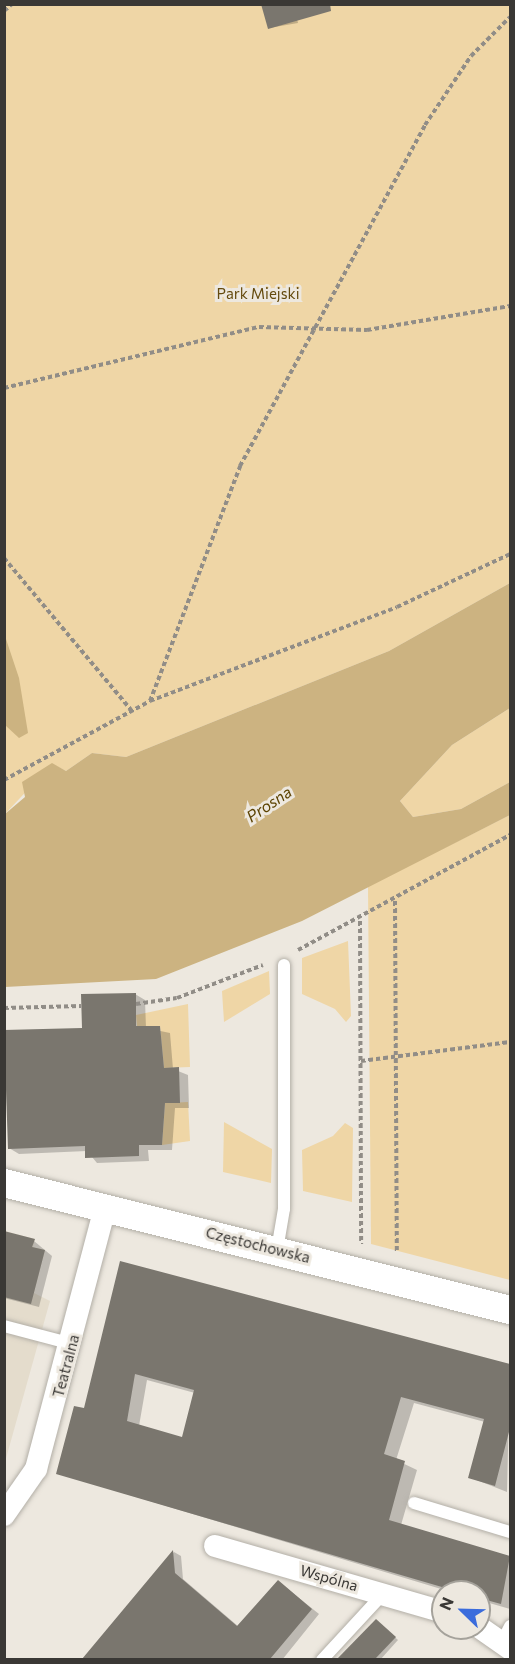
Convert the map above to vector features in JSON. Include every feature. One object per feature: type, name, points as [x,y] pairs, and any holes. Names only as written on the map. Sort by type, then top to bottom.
[{"type":"street","name":"Częstochowska","points":[[4,1183],[510,1310]]},
{"type":"street","name":"Teatralna","points":[[4,1515],[36,1469],[72,1344],[105,1207]]},
{"type":"street","name":"Wspólna","points":[[215,1546],[431,1608]]},
{"type":"street","points":[[491,1632],[508,1639]]},
{"type":"lane","points":[[277,1250],[284,1209],[279,963]]},
{"type":"lane","points":[[4,1326],[72,1344]]},
{"type":"lane","points":[[414,1503],[510,1532]]},
{"type":"lane","points":[[322,1659],[383,1594]]},
{"type":"path","points":[[4,11],[12,4]]},
{"type":"path","points":[[150,701],[224,502],[450,84],[510,17]]},
{"type":"path","points":[[4,388],[259,327],[367,330],[510,306]]},
{"type":"path","points":[[4,780],[150,701],[398,607],[510,554]]},
{"type":"path","points":[[4,558],[131,710]]},
{"type":"path","points":[[293,952],[360,921],[510,835]]},
{"type":"path","points":[[395,900],[397,1257]]},
{"type":"path","points":[[360,921],[361,1247]]},
{"type":"path","points":[[136,1004],[177,998],[279,963]]},
{"type":"path","points":[[4,1008],[81,1006]]},
{"type":"path","points":[[361,1061],[510,1042]]},
{"type":"shaded area","points":[[5,1231],[35,1239],[33,1247],[45,1250],[34,1293],[50,1301],[5,1462]]},
{"type":"green space","name":"Park Miejski","points":[[5,5],[510,5],[510,583],[389,651],[126,757],[92,753],[66,771],[52,764],[5,814]]},
{"type":"green space","points":[[510,708],[510,782],[461,809],[413,817],[400,801],[452,745]]},
{"type":"green space","points":[[510,815],[510,1280],[371,1244],[368,886]]},
{"type":"green space","points":[[348,941],[351,1016],[346,1022],[335,1009],[302,994],[302,958]]},
{"type":"green space","points":[[269,971],[270,994],[224,1022],[222,991]]},
{"type":"green space","points":[[188,1004],[190,1067],[164,1068],[160,1026],[137,1026],[136,1015]]},
{"type":"green space","points":[[188,1102],[190,1141],[162,1145],[165,1103]]},
{"type":"green space","points":[[224,1122],[272,1149],[271,1183],[223,1172]]},
{"type":"green space","points":[[345,1123],[353,1128],[352,1202],[303,1191],[302,1150],[333,1136]]},
{"type":"water","name":"Prosna","points":[[510,583],[510,708],[452,745],[400,801],[413,817],[461,809],[510,782],[510,815],[302,921],[156,979],[5,987],[5,814],[25,797],[22,782],[52,763],[66,771],[92,753],[126,757],[389,651]]},
{"type":"water","points":[[4,633],[19,678],[28,733],[19,738],[5,725]]},
{"type":"building","points":[[261,4],[330,4],[331,11],[268,29]]},
{"type":"building","points":[[136,993],[136,1026],[160,1026],[164,1068],[179,1067],[180,1103],[165,1103],[162,1145],[139,1145],[139,1156],[85,1158],[85,1146],[8,1149],[4,1030],[82,1028],[81,994]]},
{"type":"building","points":[[4,1231],[35,1239],[32,1247],[45,1250],[31,1304],[4,1297]]},
{"type":"building","points":[[120,1261],[510,1364],[510,1428],[495,1486],[468,1478],[484,1419],[401,1397],[384,1454],[405,1461],[389,1520],[510,1556],[501,1604],[491,1601],[491,1580],[431,1580],[431,1584],[56,1474],[74,1406],[84,1408]],"holes":[[[135,1374],[194,1390],[182,1437],[127,1421]]]},
{"type":"building","points":[[173,1550],[175,1573],[237,1626],[278,1580],[312,1609],[270,1659],[82,1659]]},
{"type":"building","points":[[376,1619],[396,1637],[375,1659],[337,1659]]}]
